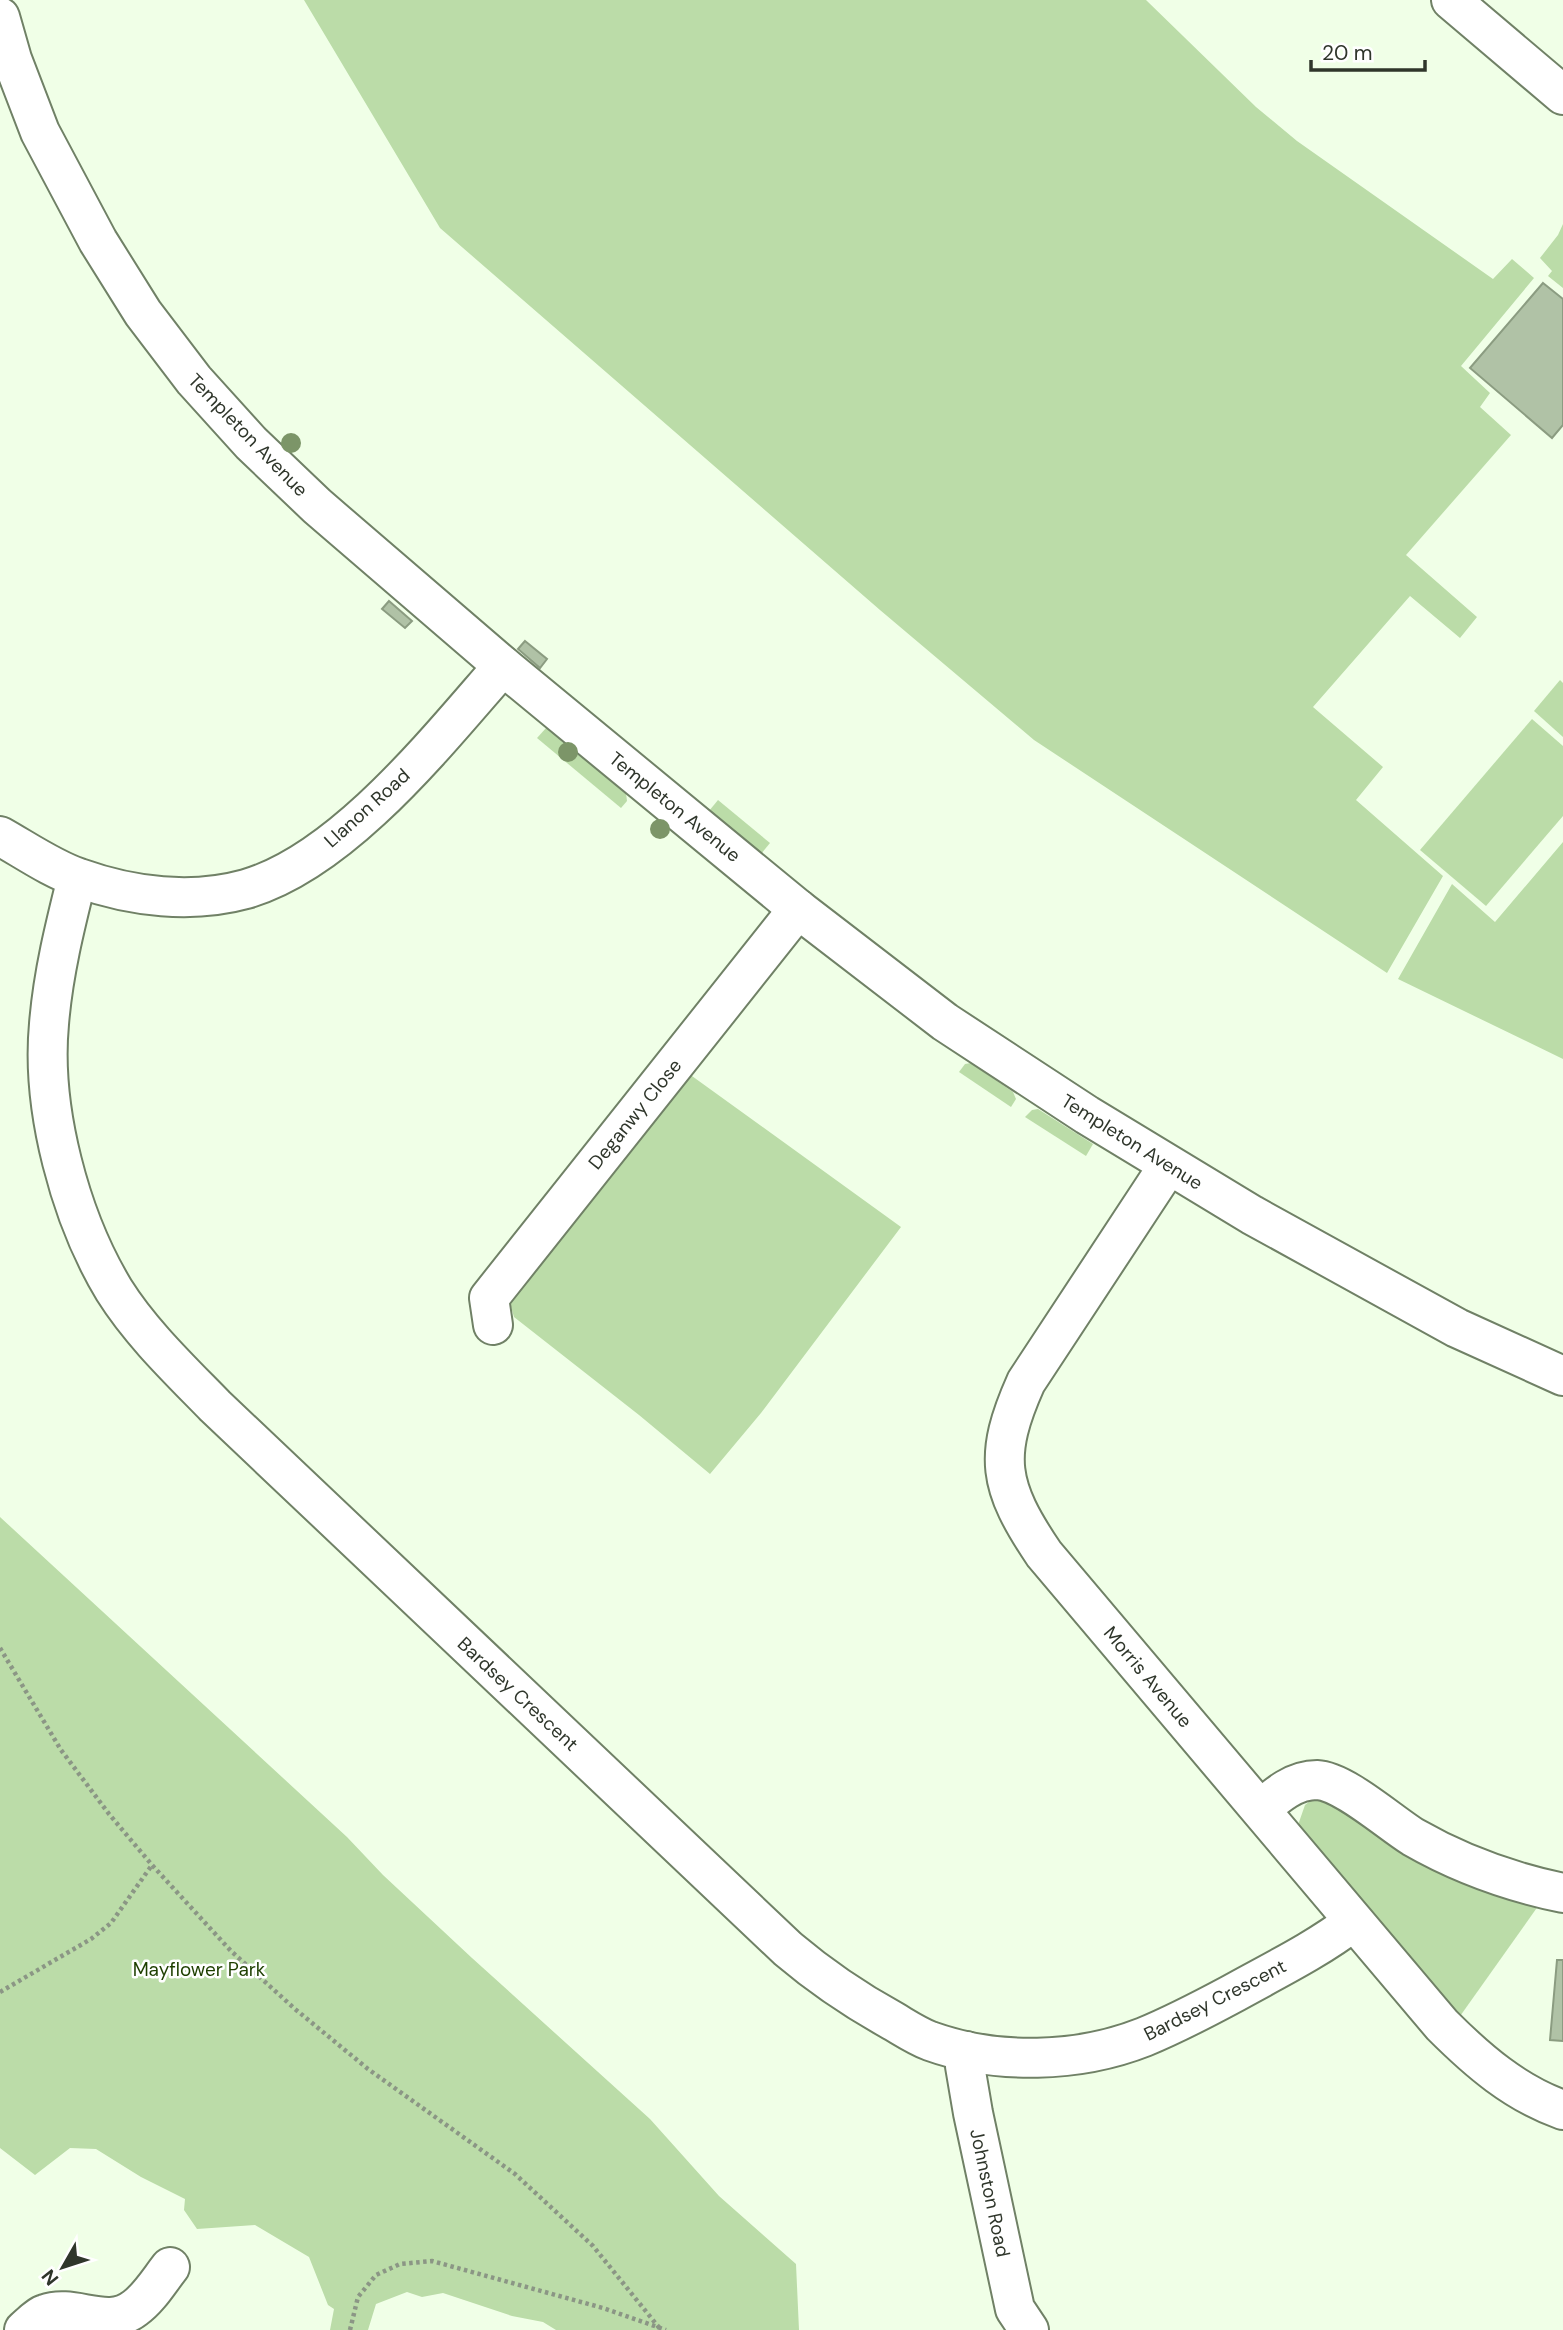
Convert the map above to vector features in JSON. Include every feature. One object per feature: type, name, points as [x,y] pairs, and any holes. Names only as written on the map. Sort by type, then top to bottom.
[{"type":"street","points":[[1451,0],[1563,95]]},
{"type":"street","name":"Templeton Avenue","points":[[0,17],[6,60],[40,132],[98,241],[143,313],[194,380],[251,443],[317,506],[503,666],[798,909],[956,1029],[1168,1166],[1436,1317],[1489,1345],[1563,1376]]},
{"type":"street","name":"Llanon Road","points":[[0,836],[77,878],[125,891],[166,896],[202,896],[246,888],[280,874],[314,855],[344,833],[414,767],[503,666]]},
{"type":"street","name":"Bardsey Crescent","points":[[77,878],[60,946],[48,1027],[52,1113],[77,1210],[115,1291],[158,1348],[232,1423],[788,1949],[849,1997],[929,2041],[966,2051],[1021,2058],[1071,2055],[1142,2038],[1191,2016],[1302,1956],[1353,1922]]},
{"type":"street","name":"Deganwy Close","points":[[493,1325],[489,1298],[798,909]]},
{"type":"street","name":"Morris Avenue","points":[[1168,1166],[1026,1382],[1013,1412],[1003,1456],[1007,1481],[1019,1512],[1044,1553],[1353,1922],[1463,2046],[1506,2082],[1542,2103],[1563,2110]]},
{"type":"street","points":[[1261,1809],[1293,1786],[1316,1780],[1335,1784],[1412,1836],[1451,1856],[1487,1873],[1563,1893]]},
{"type":"street","name":"Johnston Road","points":[[966,2051],[965,2066],[973,2113],[1015,2309],[1029,2330]]},
{"type":"street","points":[[24,2330],[43,2314],[65,2310],[95,2317],[118,2317],[134,2309],[170,2267]]},
{"type":"path","points":[[0,1648],[61,1751],[109,1814],[231,1951],[295,2009],[368,2069],[515,2174],[593,2246],[662,2329]]},
{"type":"path","points":[[0,1992],[81,1945],[111,1923],[152,1865]]},
{"type":"path","points":[[350,2330],[358,2297],[376,2275],[401,2264],[432,2261],[603,2308],[662,2329]]},
{"type":"green space","points":[[304,0],[1146,0],[1256,107],[1297,141],[1493,279],[1512,259],[1534,278],[1461,366],[1490,393],[1480,407],[1511,435],[1406,555],[1477,617],[1460,638],[1410,596],[1313,707],[1383,767],[1356,800],[1443,876],[1387,973],[1034,740],[440,228]]},
{"type":"green space","points":[[1563,224],[1563,288],[1548,276],[1552,271],[1540,258]]},
{"type":"green space","points":[[1560,680],[1563,683],[1563,737],[1534,711]]},
{"type":"green space","points":[[1532,719],[1563,746],[1563,816],[1486,906],[1420,850]]},
{"type":"green space","points":[[547,727],[626,793],[627,801],[621,808],[537,738]]},
{"type":"green space","points":[[718,800],[770,843],[761,854],[709,811]]},
{"type":"green space","points":[[1563,842],[1563,1059],[1398,979],[1452,884],[1495,922]]},
{"type":"green space","points":[[971,1063],[1013,1092],[1016,1099],[1011,1107],[959,1072],[965,1064]]},
{"type":"green space","points":[[685,1071],[901,1227],[761,1413],[710,1474],[514,1317],[509,1300]]},
{"type":"green space","points":[[1038,1109],[1093,1144],[1086,1156],[1025,1117],[1032,1110]]},
{"type":"green space","name":"Mayflower Park","points":[[0,1517],[347,1837],[383,1875],[472,1958],[650,2119],[719,2196],[796,2264],[799,2330],[556,2330],[543,2322],[512,2316],[443,2293],[422,2297],[407,2292],[376,2304],[368,2330],[330,2330],[334,2309],[328,2305],[309,2257],[255,2225],[197,2229],[184,2210],[185,2199],[141,2177],[96,2149],[70,2148],[35,2175],[0,2148]]},
{"type":"green space","points":[[1315,1797],[1541,1902],[1458,2019],[1298,1825],[1305,1805]]},
{"type":"building","points":[[1543,283],[1563,299],[1563,425],[1552,438],[1470,368]]},
{"type":"building","points":[[389,601],[412,621],[405,628],[382,609]]},
{"type":"building","points":[[525,641],[547,659],[540,668],[518,649]]},
{"type":"building","points":[[1557,1960],[1563,1960],[1563,2041],[1550,2040]]}]
